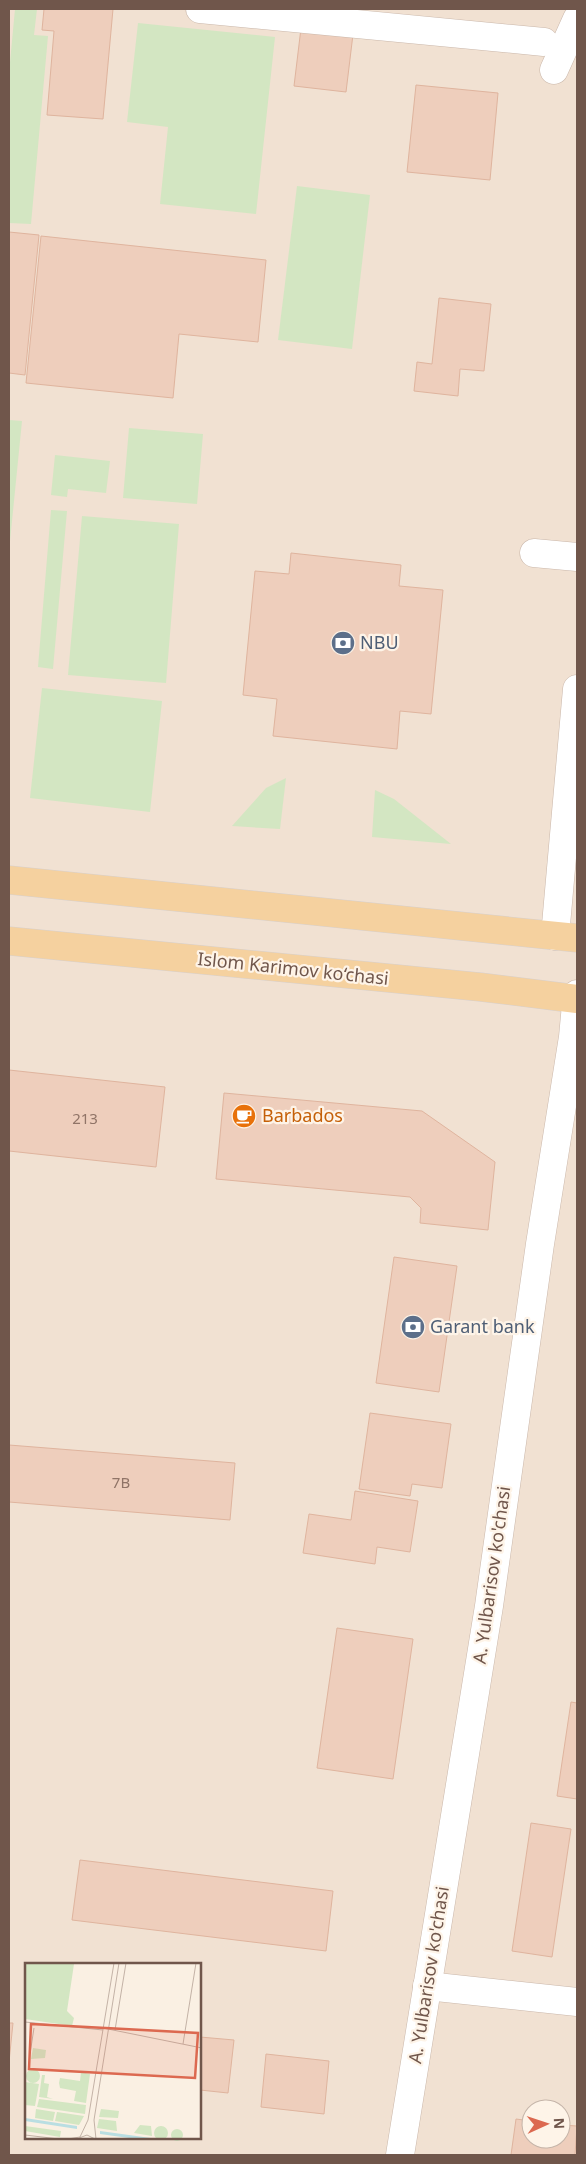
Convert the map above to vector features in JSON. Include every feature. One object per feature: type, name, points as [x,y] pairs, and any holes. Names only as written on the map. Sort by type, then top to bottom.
[{"type":"main road","points":[[9,880],[566,937]]},
{"type":"main road","name":"Islom Karimov ko‘chasi","points":[[9,941],[470,986],[577,999]]},
{"type":"street","points":[[200,9],[544,42]]},
{"type":"street","points":[[554,70],[577,18]]},
{"type":"street","points":[[534,553],[577,557]]},
{"type":"street","points":[[566,937],[577,689]]},
{"type":"street","name":"A. Yulbarisov ko'chasi","points":[[400,2155],[489,1606],[537,1264],[570,1099],[577,994]]},
{"type":"street","points":[[427,1986],[577,2002]]},
{"type":"shaded area","points":[[9,9],[577,9],[577,2155],[9,2155]]},
{"type":"green space","points":[[15,9],[37,9],[34,35],[48,36],[31,224],[9,223],[9,73]]},
{"type":"green space","points":[[138,23],[275,37],[256,214],[160,204],[168,127],[127,122]]},
{"type":"green space","points":[[297,186],[370,195],[352,349],[278,340]]},
{"type":"green space","points":[[9,420],[22,421],[10,541],[9,541]]},
{"type":"green space","points":[[129,428],[203,434],[197,504],[123,498]]},
{"type":"green space","points":[[55,455],[110,461],[106,493],[68,489],[67,497],[51,495]]},
{"type":"green space","points":[[51,510],[67,511],[53,669],[38,667]]},
{"type":"green space","points":[[82,516],[179,524],[166,683],[68,675]]},
{"type":"green space","points":[[42,688],[162,701],[150,812],[30,798]]},
{"type":"green space","points":[[286,778],[280,829],[232,826],[266,788]]},
{"type":"green space","points":[[375,790],[394,799],[451,844],[372,837]]},
{"type":"building","points":[[44,9],[113,9],[103,119],[47,115],[54,31],[42,30]]},
{"type":"building","points":[[302,20],[354,26],[346,92],[294,86]]},
{"type":"building","points":[[416,85],[498,93],[490,180],[407,172]]},
{"type":"building","points":[[9,232],[39,235],[25,375],[9,373]]},
{"type":"building","points":[[41,236],[266,260],[258,342],[179,334],[173,398],[26,383]]},
{"type":"building","points":[[439,298],[491,304],[484,371],[460,369],[458,396],[414,391],[417,362],[432,364]]},
{"type":"building","name":"NBU","points":[[291,553],[401,565],[399,586],[443,590],[431,714],[400,711],[397,749],[273,736],[277,699],[243,695],[255,571],[289,574]]},
{"type":"building","points":[[9,1070],[165,1087],[156,1167],[9,1151]]},
{"type":"building","points":[[224,1093],[422,1111],[495,1162],[488,1230],[420,1223],[421,1208],[410,1197],[216,1179]]},
{"type":"building","points":[[394,1257],[457,1266],[439,1392],[376,1383]]},
{"type":"building","points":[[370,1413],[451,1424],[442,1488],[412,1484],[410,1496],[359,1489]]},
{"type":"building","points":[[9,1445],[235,1463],[230,1520],[9,1502]]},
{"type":"building","points":[[355,1491],[418,1501],[410,1552],[377,1547],[375,1564],[303,1553],[309,1514],[351,1520]]},
{"type":"building","points":[[337,1628],[413,1639],[393,1779],[317,1768]]},
{"type":"building","points":[[571,1702],[577,1703],[577,1799],[557,1796]]},
{"type":"building","points":[[531,1823],[571,1829],[552,1957],[512,1951]]},
{"type":"building","points":[[80,1860],[333,1891],[326,1951],[72,1920]]},
{"type":"building","points":[[9,2023],[13,2023],[9,2062]]},
{"type":"building","points":[[201,2037],[234,2040],[228,2093],[201,2090]]},
{"type":"building","points":[[266,2054],[329,2061],[324,2114],[261,2107]]},
{"type":"building","points":[[516,2119],[521,2120],[521,2149],[571,2149],[571,2126],[577,2126],[575,2155],[511,2155]]},
{"type":"place","name":"NBU","points":[[343,643]]},
{"type":"place","name":"Barbados","points":[[244,1116]]},
{"type":"place","name":"Garant bank","points":[[413,1327]]}]
